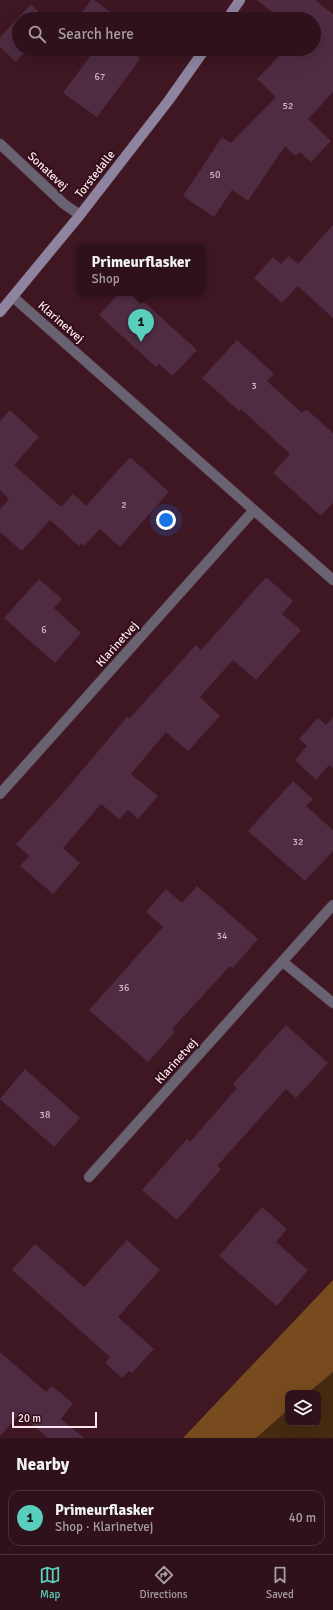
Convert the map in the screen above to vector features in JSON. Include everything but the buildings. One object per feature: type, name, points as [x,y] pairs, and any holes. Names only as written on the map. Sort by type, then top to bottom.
[{"type":"street","points":[[232,12],[240,0]]},
{"type":"street","name":"Torstedalle","points":[[0,312],[80,215],[169,100],[200,56]]},
{"type":"street","name":"Sonatevej","points":[[0,144],[64,204],[80,215]]},
{"type":"street","name":"Klarinetvej","points":[[13,297],[332,579]]},
{"type":"street","name":"Klarinetvej","points":[[0,794],[254,510]]},
{"type":"street","name":"Klarinetvej","points":[[89,1177],[333,905]]},
{"type":"street","points":[[283,962],[333,1003]]},
{"type":"shaded area","points":[[333,1280],[333,1372],[312,1390],[285,1390],[285,1413],[256,1438],[183,1438]]},
{"type":"shaded area","points":[[333,1372],[333,1438],[256,1438],[285,1413],[285,1426],[321,1426],[321,1390],[312,1390]]},
{"type":"place","name":"Primeurflasker","points":[[141,342]]}]
